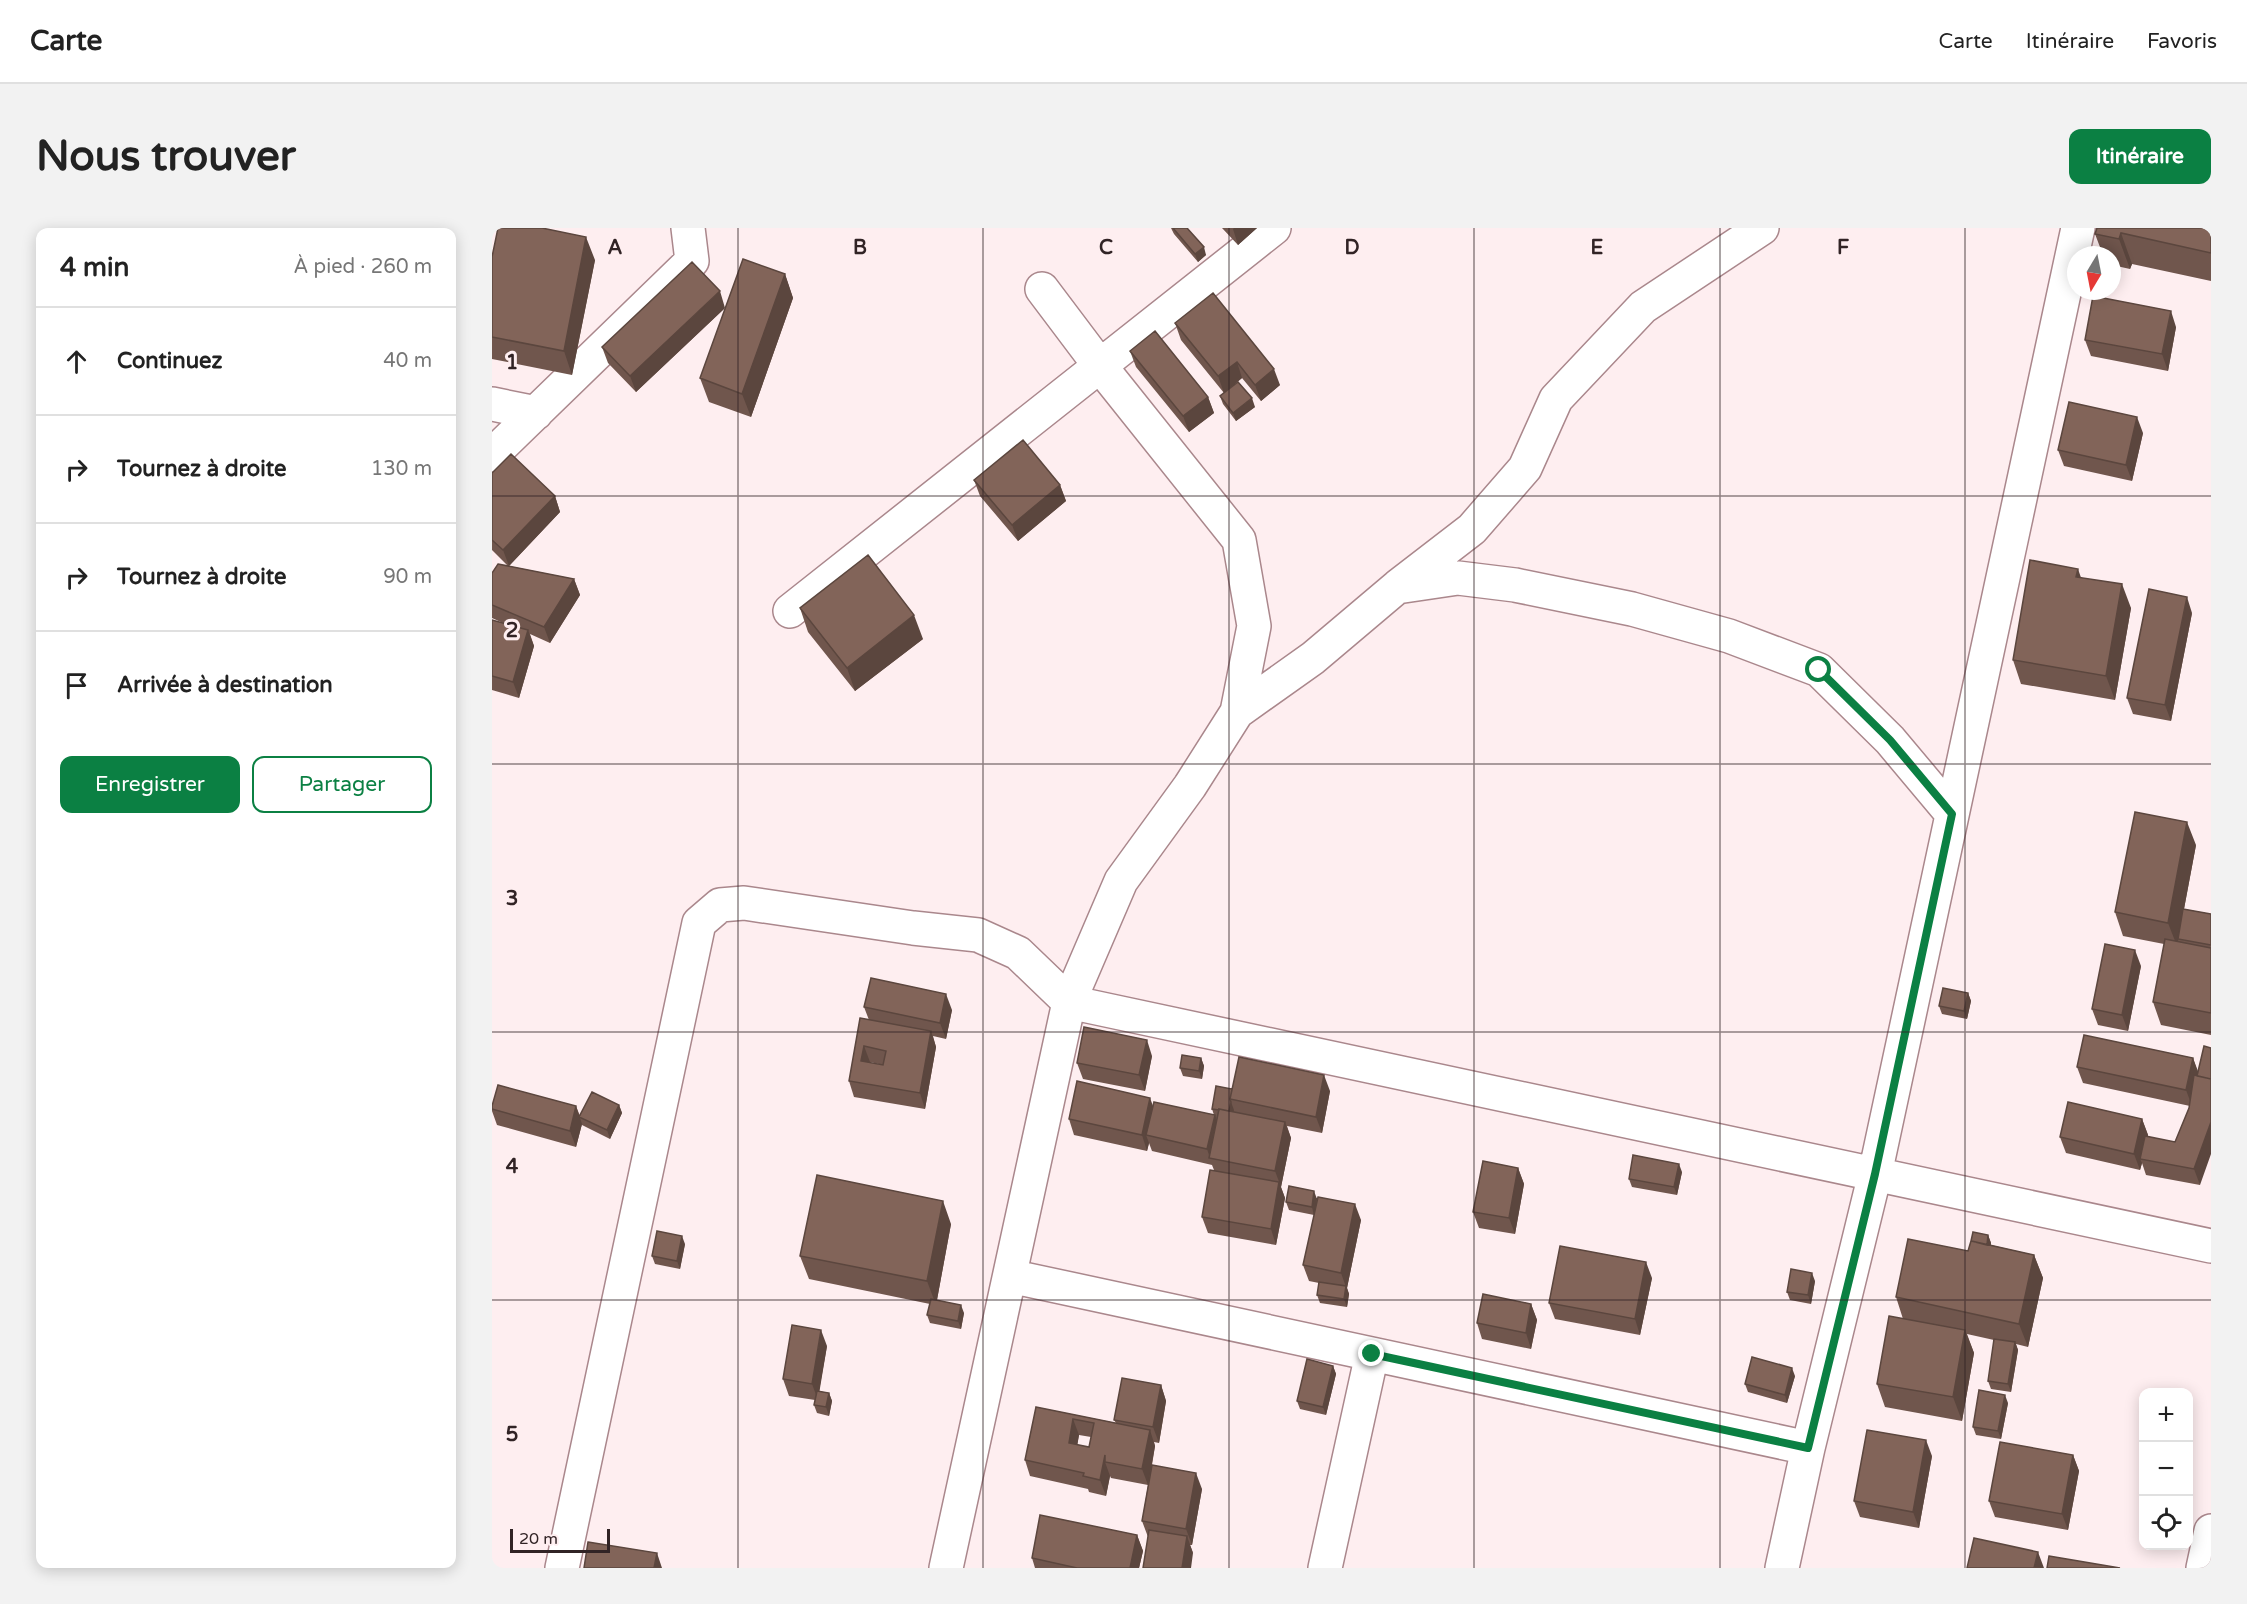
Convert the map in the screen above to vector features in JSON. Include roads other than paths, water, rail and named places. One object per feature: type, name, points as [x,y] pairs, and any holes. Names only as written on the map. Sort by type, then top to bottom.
[{"type":"street","points":[[492,455],[692,261],[688,228]]},
{"type":"street","points":[[790,611],[1274,228]]},
{"type":"street","points":[[1237,712],[1313,658],[1397,587],[1472,529],[1526,468],[1556,399],[1643,307],[1762,228]]},
{"type":"street","points":[[1782,1568],[1808,1448],[1875,1174],[2078,228]]},
{"type":"street","points":[[946,1568],[1069,1002],[1121,880],[1190,786],[1237,712],[1254,626],[1239,540],[1042,289]]},
{"type":"street","points":[[492,404],[536,413]]},
{"type":"street","points":[[1397,587],[1458,578],[1527,588],[1632,609],[1729,636],[1819,670],[1890,740],[1952,814]]},
{"type":"street","points":[[562,1568],[699,922],[720,905],[744,903],[913,928],[978,935],[1018,952],[1069,1002],[2211,1246]]},
{"type":"street","points":[[1010,1276],[1808,1448]]},
{"type":"street","points":[[1325,1568],[1372,1354]]}]
